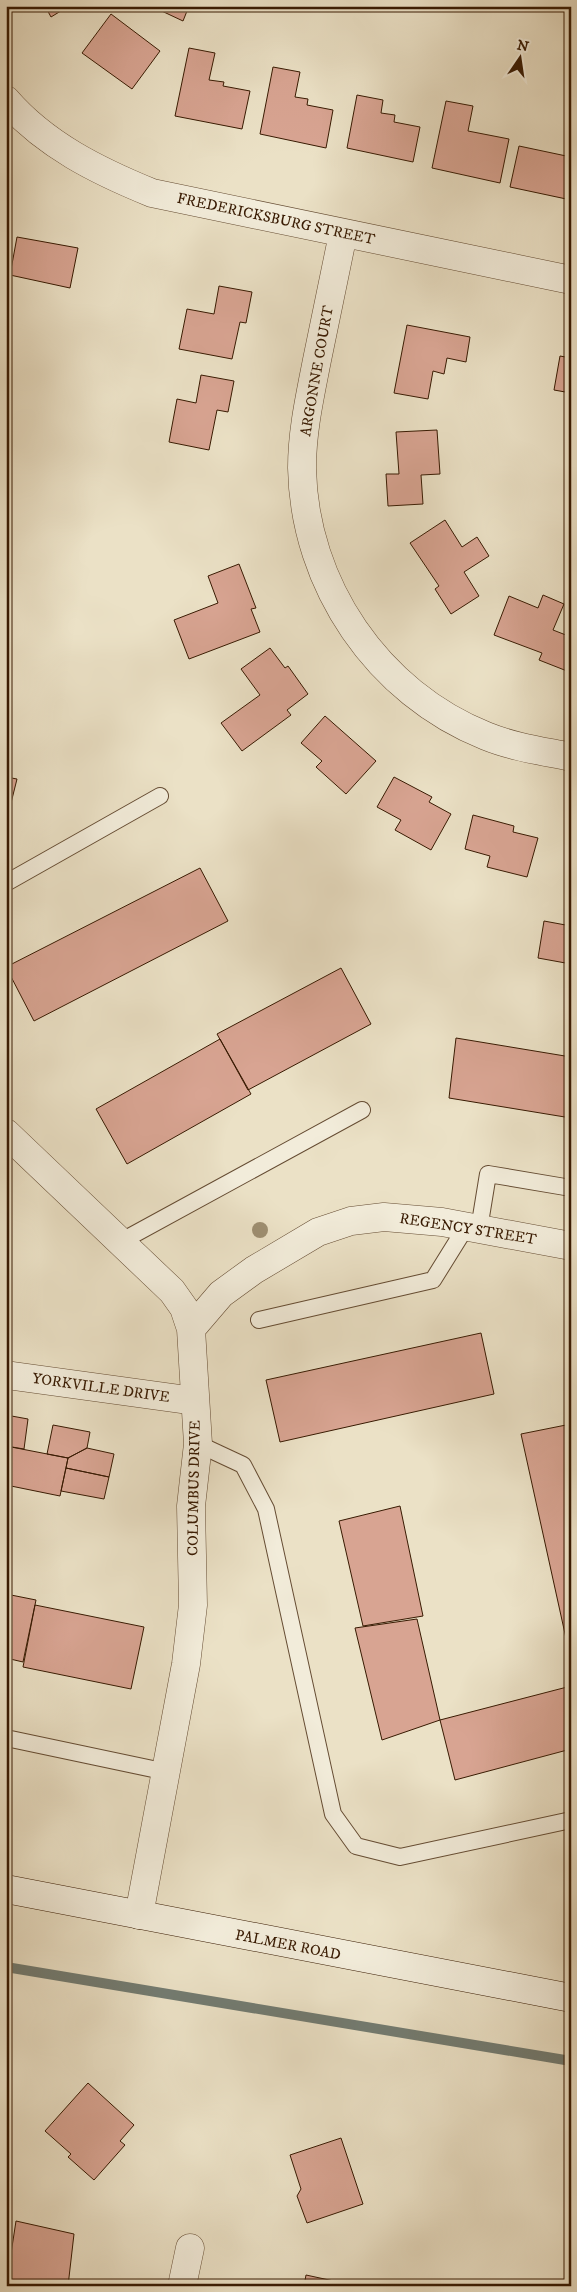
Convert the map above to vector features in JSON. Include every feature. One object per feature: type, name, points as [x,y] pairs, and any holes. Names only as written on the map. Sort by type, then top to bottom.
[{"type":"street","name":"FREDERICKSBURG STREET","points":[[6,100],[53,142],[101,172],[152,193],[571,280]]},
{"type":"street","name":"ARGONNE COURT","points":[[343,234],[305,420],[302,467],[304,498],[312,539],[326,581],[341,610],[364,645],[392,676],[422,700],[458,723],[487,736],[520,747],[571,757]]},
{"type":"street","name":"COLUMBUS DRIVE","points":[[6,1133],[172,1291],[184,1308],[191,1329],[198,1444],[191,1506],[193,1605],[186,1664],[139,1915]]},
{"type":"street","name":"REGENCY STREET","points":[[191,1329],[222,1294],[254,1270],[318,1232],[351,1221],[384,1217],[472,1228],[571,1246]]},
{"type":"street","name":"YORKVILLE DRIVE","points":[[6,1375],[195,1401]]},
{"type":"street","name":"PALMER ROAD","points":[[6,1889],[571,1998]]},
{"type":"street","points":[[182,2286],[190,2248]]},
{"type":"lane","points":[[6,882],[160,796]]},
{"type":"lane","points":[[120,1242],[362,1110]]},
{"type":"lane","points":[[259,1320],[432,1280],[472,1228],[488,1174],[571,1188]]},
{"type":"lane","points":[[198,1444],[243,1465],[266,1509],[333,1814],[356,1846],[400,1857],[571,1820]]},
{"type":"lane","points":[[6,1738],[167,1772]]},
{"type":"building","points":[[45,6],[69,6],[51,17]]},
{"type":"building","points":[[151,6],[189,6],[183,21]]},
{"type":"building","points":[[111,14],[160,51],[132,89],[82,53]]},
{"type":"building","points":[[189,48],[215,53],[209,80],[224,82],[223,86],[250,91],[242,129],[175,116]]},
{"type":"building","points":[[273,67],[300,72],[295,97],[308,99],[307,105],[333,110],[326,148],[260,134]]},
{"type":"building","points":[[357,95],[383,100],[381,113],[395,115],[394,122],[420,127],[413,162],[347,148]]},
{"type":"building","points":[[446,101],[473,106],[468,131],[509,139],[500,183],[432,168]]},
{"type":"building","points":[[519,146],[571,157],[571,200],[510,187]]},
{"type":"building","points":[[17,237],[78,248],[70,288],[10,275]]},
{"type":"building","points":[[219,286],[252,292],[246,323],[240,322],[232,359],[179,349],[187,309],[214,314]]},
{"type":"building","points":[[407,325],[470,337],[466,362],[447,358],[444,374],[433,371],[428,399],[394,393]]},
{"type":"building","points":[[560,356],[571,358],[571,393],[554,390]]},
{"type":"building","points":[[201,375],[234,381],[228,412],[217,410],[209,450],[169,442],[177,399],[196,403]]},
{"type":"building","points":[[437,430],[440,474],[421,475],[423,504],[388,506],[386,474],[399,474],[396,432]]},
{"type":"building","points":[[445,520],[462,547],[477,537],[489,556],[464,572],[479,596],[451,614],[435,589],[439,586],[410,543]]},
{"type":"building","points":[[239,564],[256,608],[251,609],[260,632],[189,659],[174,620],[218,603],[208,576]]},
{"type":"building","points":[[543,595],[564,604],[553,630],[571,637],[571,660],[567,671],[539,660],[542,653],[494,635],[509,596],[538,608]]},
{"type":"building","points":[[270,648],[285,668],[288,666],[308,694],[287,710],[291,715],[242,751],[221,723],[260,695],[241,669]]},
{"type":"building","points":[[325,716],[376,761],[346,794],[316,767],[322,761],[301,743]]},
{"type":"building","points":[[6,777],[17,779],[6,823]]},
{"type":"building","points":[[394,777],[432,797],[429,802],[451,814],[431,850],[395,830],[401,820],[377,807]]},
{"type":"building","points":[[473,815],[514,826],[513,832],[538,838],[527,877],[487,867],[490,856],[465,849]]},
{"type":"building","points":[[200,868],[228,921],[34,1021],[6,967]]},
{"type":"building","points":[[544,921],[571,926],[571,964],[538,958]]},
{"type":"building","points":[[341,968],[371,1024],[248,1090],[217,1034]]},
{"type":"building","points":[[456,1038],[571,1057],[571,1118],[449,1098]]},
{"type":"building","points":[[220,1039],[251,1094],[127,1164],[96,1109]]},
{"type":"building","points":[[481,1333],[494,1394],[280,1442],[266,1380]]},
{"type":"building","points":[[6,1415],[28,1419],[24,1449],[6,1446]]},
{"type":"building","points":[[571,1424],[571,1651],[569,1652],[521,1434]]},
{"type":"building","points":[[53,1425],[90,1432],[87,1448],[68,1458],[47,1454]]},
{"type":"building","points":[[6,1446],[68,1458],[60,1496],[6,1485]]},
{"type":"building","points":[[87,1448],[114,1454],[109,1477],[66,1468],[68,1458]]},
{"type":"building","points":[[66,1468],[109,1477],[104,1499],[61,1491]]},
{"type":"building","points":[[400,1506],[423,1616],[363,1626],[339,1521]]},
{"type":"building","points":[[6,1594],[36,1600],[23,1662],[6,1658]]},
{"type":"building","points":[[35,1605],[144,1627],[131,1689],[23,1667]]},
{"type":"building","points":[[417,1619],[440,1720],[382,1740],[355,1628]]},
{"type":"building","points":[[571,1686],[571,1749],[455,1780],[440,1720]]},
{"type":"building","points":[[88,2083],[134,2125],[120,2141],[125,2145],[94,2180],[68,2157],[71,2154],[45,2131]]},
{"type":"building","points":[[341,2138],[363,2204],[307,2223],[297,2196],[301,2189],[290,2155]]},
{"type":"building","points":[[16,2221],[74,2234],[68,2286],[6,2286]]},
{"type":"building","points":[[306,2275],[357,2286],[304,2286]]},
{"type":"waterway","points":[[6,1967],[571,2061]]}]
